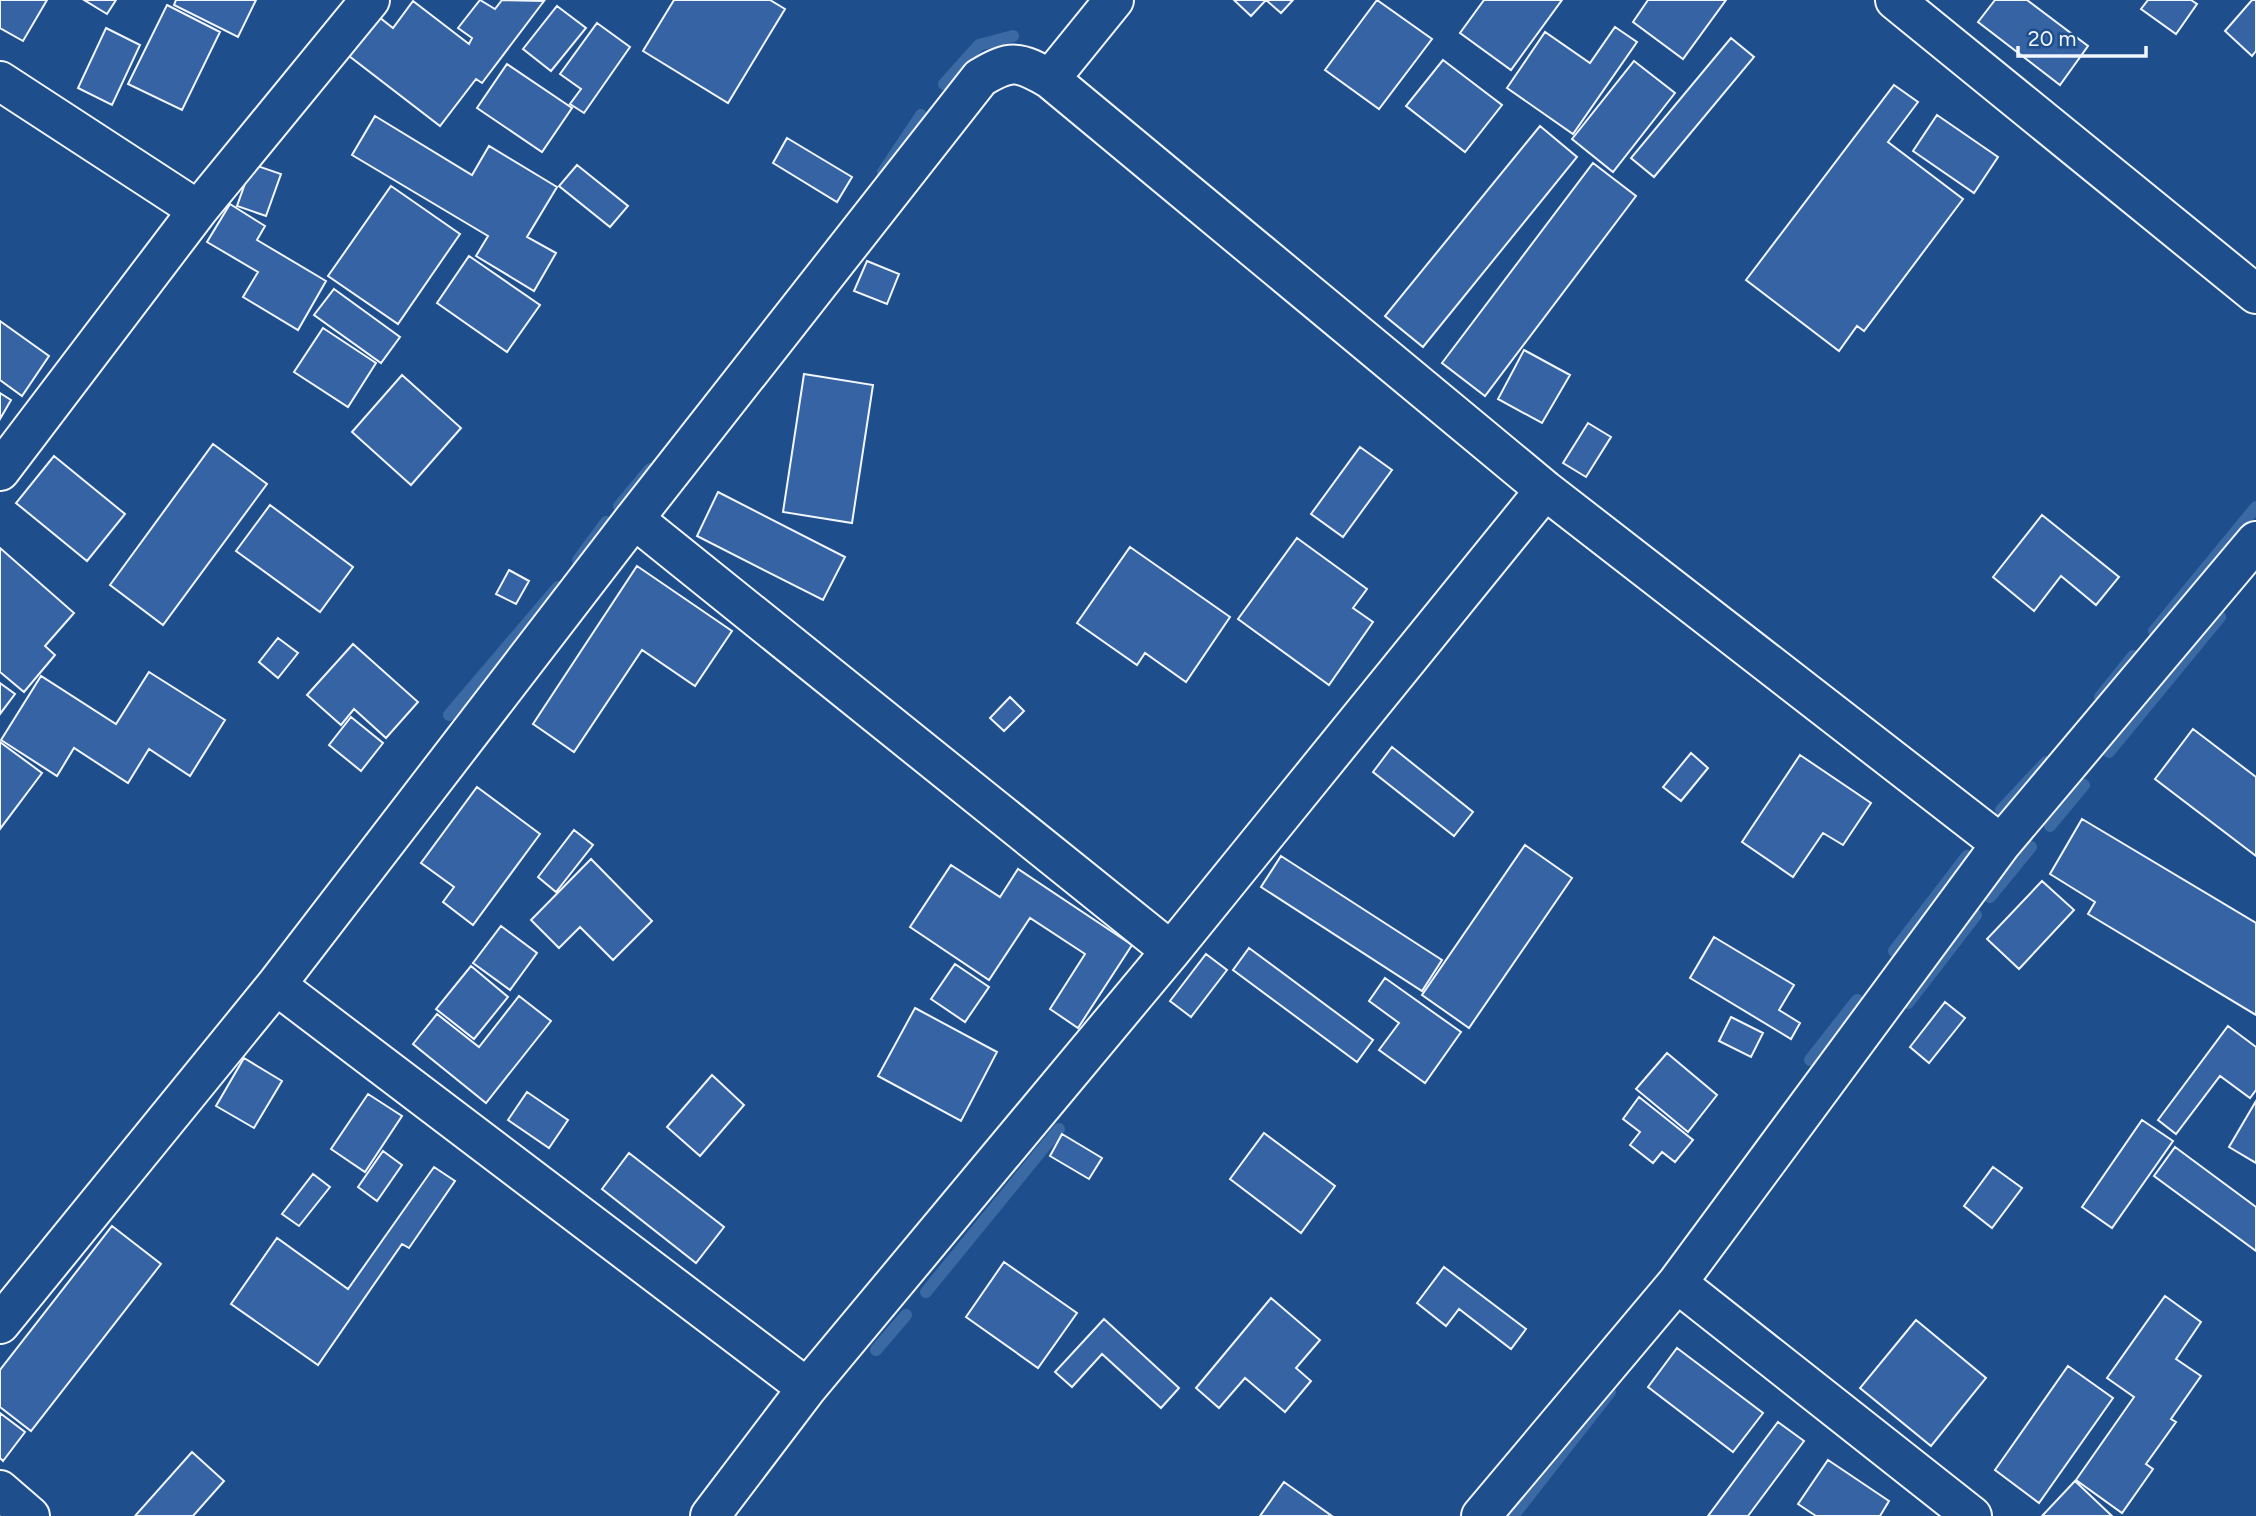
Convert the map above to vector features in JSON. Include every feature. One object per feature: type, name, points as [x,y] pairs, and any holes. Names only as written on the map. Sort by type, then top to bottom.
[{"type":"street","points":[[0,471],[198,210],[370,0]]},
{"type":"street","points":[[1050,79],[1114,0]]},
{"type":"street","points":[[1919,7],[2256,294]]},
{"type":"street","points":[[0,1324],[276,985],[634,519],[980,78],[1003,64],[1026,65],[1050,79],[1545,491],[2001,844]]},
{"type":"street","points":[[0,81],[198,210]]},
{"type":"street","points":[[710,1516],[807,1388],[1171,951],[1545,491]]},
{"type":"street","points":[[634,519],[1171,951]]},
{"type":"street","points":[[1481,1516],[1677,1283],[2001,844],[2256,541]]},
{"type":"street","points":[[276,985],[807,1388]]},
{"type":"street","points":[[1677,1283],[1972,1516]]},
{"type":"street","points":[[0,1490],[30,1516]]},
{"type":"building","points":[[0,0],[47,0],[23,41],[0,28]]},
{"type":"building","points":[[84,0],[116,0],[107,14]]},
{"type":"building","points":[[176,0],[256,0],[238,37],[174,5]]},
{"type":"building","points":[[480,0],[495,9],[502,0],[544,1],[482,83],[476,79],[440,126],[340,49],[370,10],[393,28],[413,1],[469,44],[472,38],[458,28]]},
{"type":"building","points":[[674,0],[770,0],[785,9],[728,103],[643,51]]},
{"type":"building","points":[[1234,0],[1266,0],[1251,16]]},
{"type":"building","points":[[1266,0],[1293,0],[1281,13]]},
{"type":"building","points":[[1377,0],[1432,39],[1379,109],[1325,70]]},
{"type":"building","points":[[1484,0],[1562,0],[1511,70],[1460,33]]},
{"type":"building","points":[[1648,0],[1726,0],[1683,59],[1633,22]]},
{"type":"building","points":[[1995,0],[2027,0],[2088,46],[2060,85],[1978,22]]},
{"type":"building","points":[[2148,0],[2191,0],[2197,4],[2176,34],[2141,9]]},
{"type":"building","points":[[2252,0],[2256,0],[2256,51],[2252,56],[2225,31]]},
{"type":"building","points":[[167,5],[220,32],[182,110],[128,84]]},
{"type":"building","points":[[557,6],[586,28],[551,71],[523,49]]},
{"type":"building","points":[[597,23],[630,47],[584,113],[570,104],[581,89],[560,74]]},
{"type":"building","points":[[1615,27],[1637,42],[1573,134],[1507,88],[1545,32],[1590,63]]},
{"type":"building","points":[[106,28],[140,45],[112,105],[78,88]]},
{"type":"building","points":[[1731,38],[1754,57],[1654,177],[1631,158]]},
{"type":"building","points":[[1443,60],[1502,105],[1465,152],[1406,106]]},
{"type":"building","points":[[1634,61],[1675,93],[1613,172],[1572,139]]},
{"type":"building","points":[[507,64],[572,108],[542,152],[477,108]]},
{"type":"building","points":[[1894,85],[1918,102],[1888,142],[1963,199],[1864,331],[1857,326],[1839,351],[1746,280]]},
{"type":"building","points":[[1937,115],[1998,157],[1974,193],[1913,151]]},
{"type":"building","points":[[375,116],[472,175],[489,146],[557,187],[527,237],[556,253],[534,291],[476,256],[488,236],[352,155]]},
{"type":"building","points":[[1540,126],[1577,157],[1423,347],[1385,316]]},
{"type":"building","points":[[787,138],[852,177],[837,202],[773,163]]},
{"type":"building","points":[[1593,163],[1636,196],[1485,396],[1442,363]]},
{"type":"building","points":[[252,164],[281,174],[266,216],[237,206]]},
{"type":"building","points":[[577,165],[628,206],[610,227],[559,186]]},
{"type":"building","points":[[391,186],[460,234],[398,324],[328,276]]},
{"type":"building","points":[[230,204],[265,226],[257,240],[326,281],[298,330],[243,297],[258,272],[207,242]]},
{"type":"building","points":[[469,256],[540,305],[507,352],[437,303]]},
{"type":"building","points":[[867,261],[899,274],[887,304],[854,291]]},
{"type":"building","points":[[334,289],[400,337],[381,363],[314,315]]},
{"type":"building","points":[[0,321],[49,356],[22,396],[0,380]]},
{"type":"building","points":[[323,328],[376,363],[348,407],[294,372]]},
{"type":"building","points":[[1524,350],[1570,375],[1542,423],[1498,399]]},
{"type":"building","points":[[804,374],[873,385],[852,523],[783,512]]},
{"type":"building","points":[[402,375],[461,428],[411,485],[352,432]]},
{"type":"building","points":[[0,393],[11,400],[0,419]]},
{"type":"building","points":[[1588,423],[1611,437],[1586,477],[1563,463]]},
{"type":"building","points":[[213,444],[267,484],[163,625],[110,585]]},
{"type":"building","points":[[1360,447],[1392,470],[1343,537],[1311,514]]},
{"type":"building","points":[[54,456],[125,514],[87,561],[16,503]]},
{"type":"building","points":[[718,492],[845,557],[823,600],[697,536]]},
{"type":"building","points":[[270,505],[353,567],[320,612],[236,551]]},
{"type":"building","points":[[2042,515],[2119,577],[2096,605],[2061,576],[2034,611],[1993,577]]},
{"type":"building","points":[[1297,538],[1367,589],[1353,608],[1373,622],[1329,685],[1238,619]]},
{"type":"building","points":[[1130,547],[1230,617],[1186,682],[1145,653],[1137,665],[1077,623]]},
{"type":"building","points":[[0,548],[74,613],[45,646],[55,655],[24,692],[0,672]]},
{"type":"building","points":[[637,566],[732,631],[695,686],[642,650],[574,752],[533,724]]},
{"type":"building","points":[[509,570],[529,581],[516,604],[496,594]]},
{"type":"building","points":[[278,638],[298,653],[278,678],[259,662]]},
{"type":"building","points":[[353,644],[418,702],[386,738],[354,709],[341,725],[307,695]]},
{"type":"building","points":[[149,672],[225,720],[190,776],[149,749],[128,783],[74,748],[57,776],[1,740],[41,676],[116,724]]},
{"type":"building","points":[[0,683],[15,694],[0,714]]},
{"type":"building","points":[[1010,697],[1024,711],[1004,731],[990,718]]},
{"type":"building","points":[[351,717],[383,743],[361,771],[329,745]]},
{"type":"building","points":[[2193,729],[2256,777],[2256,856],[2155,779]]},
{"type":"building","points":[[0,742],[42,773],[0,829]]},
{"type":"building","points":[[1392,747],[1473,812],[1454,836],[1373,772]]},
{"type":"building","points":[[1691,753],[1708,768],[1681,801],[1663,787]]},
{"type":"building","points":[[1800,755],[1871,803],[1843,845],[1823,833],[1793,877],[1742,842]]},
{"type":"building","points":[[477,787],[540,834],[473,925],[443,902],[454,887],[421,863]]},
{"type":"building","points":[[2082,819],[2256,923],[2256,1015],[2088,914],[2095,902],[2050,874]]},
{"type":"building","points":[[574,830],[593,845],[556,892],[538,877]]},
{"type":"building","points":[[1525,845],[1572,878],[1469,1028],[1422,995]]},
{"type":"building","points":[[1281,856],[1442,960],[1422,991],[1261,887]]},
{"type":"building","points":[[591,859],[652,921],[613,960],[580,927],[559,948],[531,920]]},
{"type":"building","points":[[951,865],[1000,897],[1018,869],[1132,945],[1078,1028],[1050,1009],[1085,954],[1030,918],[989,980],[910,927]]},
{"type":"building","points":[[2042,881],[2074,910],[2019,969],[1987,939]]},
{"type":"building","points":[[501,926],[537,953],[510,990],[473,963]]},
{"type":"building","points":[[1714,937],[1794,985],[1779,1010],[1800,1023],[1791,1039],[1690,978]]},
{"type":"building","points":[[1249,948],[1373,1040],[1357,1062],[1233,970]]},
{"type":"building","points":[[1206,954],[1227,970],[1191,1017],[1170,1001]]},
{"type":"building","points":[[955,964],[989,987],[965,1022],[931,999]]},
{"type":"building","points":[[471,966],[508,997],[474,1039],[436,1009]]},
{"type":"building","points":[[1385,978],[1461,1032],[1425,1083],[1379,1050],[1399,1023],[1369,1001]]},
{"type":"building","points":[[519,996],[551,1021],[486,1103],[413,1044],[437,1014],[479,1047]]},
{"type":"building","points":[[1945,1002],[1965,1018],[1929,1063],[1910,1047]]},
{"type":"building","points":[[915,1008],[997,1052],[961,1121],[878,1076]]},
{"type":"building","points":[[1731,1017],[1763,1033],[1751,1057],[1719,1041]]},
{"type":"building","points":[[2228,1026],[2256,1047],[2256,1090],[2250,1098],[2220,1076],[2176,1134],[2158,1120]]},
{"type":"building","points":[[1667,1053],[1717,1095],[1688,1132],[1636,1089]]},
{"type":"building","points":[[244,1058],[282,1081],[254,1128],[216,1106]]},
{"type":"building","points":[[712,1075],[744,1105],[700,1156],[667,1127]]},
{"type":"building","points":[[527,1092],[568,1120],[549,1148],[508,1120]]},
{"type":"building","points":[[368,1094],[402,1116],[365,1172],[331,1149]]},
{"type":"building","points":[[1639,1097],[1693,1140],[1675,1162],[1662,1152],[1653,1163],[1630,1145],[1640,1132],[1623,1119]]},
{"type":"building","points":[[2256,1101],[2256,1163],[2229,1147]]},
{"type":"building","points":[[2142,1120],[2173,1141],[2112,1228],[2082,1207]]},
{"type":"building","points":[[1264,1133],[1335,1186],[1301,1233],[1230,1179]]},
{"type":"building","points":[[1062,1134],[1102,1158],[1089,1179],[1050,1156]]},
{"type":"building","points":[[2175,1147],[2256,1207],[2256,1251],[2154,1176]]},
{"type":"building","points":[[383,1151],[402,1165],[377,1201],[358,1187]]},
{"type":"building","points":[[629,1153],[724,1227],[696,1263],[602,1189]]},
{"type":"building","points":[[434,1167],[455,1181],[409,1248],[402,1244],[318,1365],[231,1304],[277,1238],[348,1289]]},
{"type":"building","points":[[1993,1167],[2022,1188],[1992,1228],[1964,1206]]},
{"type":"building","points":[[313,1174],[330,1187],[299,1226],[282,1214]]},
{"type":"building","points":[[112,1226],[161,1264],[31,1431],[0,1407],[0,1370]]},
{"type":"building","points":[[1004,1262],[1077,1313],[1038,1368],[966,1317]]},
{"type":"building","points":[[1444,1267],[1526,1329],[1511,1349],[1459,1309],[1446,1326],[1417,1303]]},
{"type":"building","points":[[2165,1296],[2201,1322],[2176,1359],[2201,1376],[2171,1419],[2176,1422],[2146,1464],[2153,1469],[2122,1513],[2076,1480],[2134,1397],[2107,1378]]},
{"type":"building","points":[[1271,1298],[1320,1340],[1296,1368],[1311,1381],[1285,1412],[1245,1378],[1219,1408],[1196,1388]]},
{"type":"building","points":[[1104,1319],[1179,1388],[1161,1408],[1102,1354],[1072,1387],[1055,1372]]},
{"type":"building","points":[[1916,1320],[1986,1378],[1931,1446],[1860,1388]]},
{"type":"building","points":[[1677,1348],[1763,1413],[1733,1452],[1648,1387]]},
{"type":"building","points":[[2068,1366],[2113,1398],[2039,1503],[1995,1470]]},
{"type":"building","points":[[0,1413],[25,1432],[3,1461],[0,1458]]},
{"type":"building","points":[[1778,1422],[1804,1441],[1748,1516],[1708,1516]]},
{"type":"building","points":[[192,1452],[224,1481],[193,1516],[135,1516]]},
{"type":"building","points":[[1828,1460],[1889,1501],[1880,1516],[1816,1516],[1798,1504]]},
{"type":"building","points":[[2075,1481],[2112,1516],[2042,1516]]},
{"type":"building","points":[[1284,1482],[1332,1516],[1260,1516]]},
{"type":"waterway","points":[[944,84],[979,45],[1013,36]]},
{"type":"waterway","points":[[883,172],[921,115]]},
{"type":"waterway","points":[[619,506],[650,469]]},
{"type":"waterway","points":[[2154,631],[2256,507]]},
{"type":"waterway","points":[[578,560],[606,522]]},
{"type":"waterway","points":[[449,715],[558,587]]},
{"type":"waterway","points":[[2109,752],[2220,617]]},
{"type":"waterway","points":[[2100,697],[2133,656]]},
{"type":"waterway","points":[[2001,810],[2046,762]]},
{"type":"waterway","points":[[2050,826],[2084,785]]},
{"type":"waterway","points":[[1990,897],[2031,847]]},
{"type":"waterway","points":[[1894,951],[1967,856]]},
{"type":"waterway","points":[[1908,1003],[1976,915]]},
{"type":"waterway","points":[[1810,1060],[1857,1000]]},
{"type":"waterway","points":[[926,1292],[1059,1129]]},
{"type":"waterway","points":[[876,1350],[906,1315]]},
{"type":"waterway","points":[[1513,1516],[1610,1392]]}]
